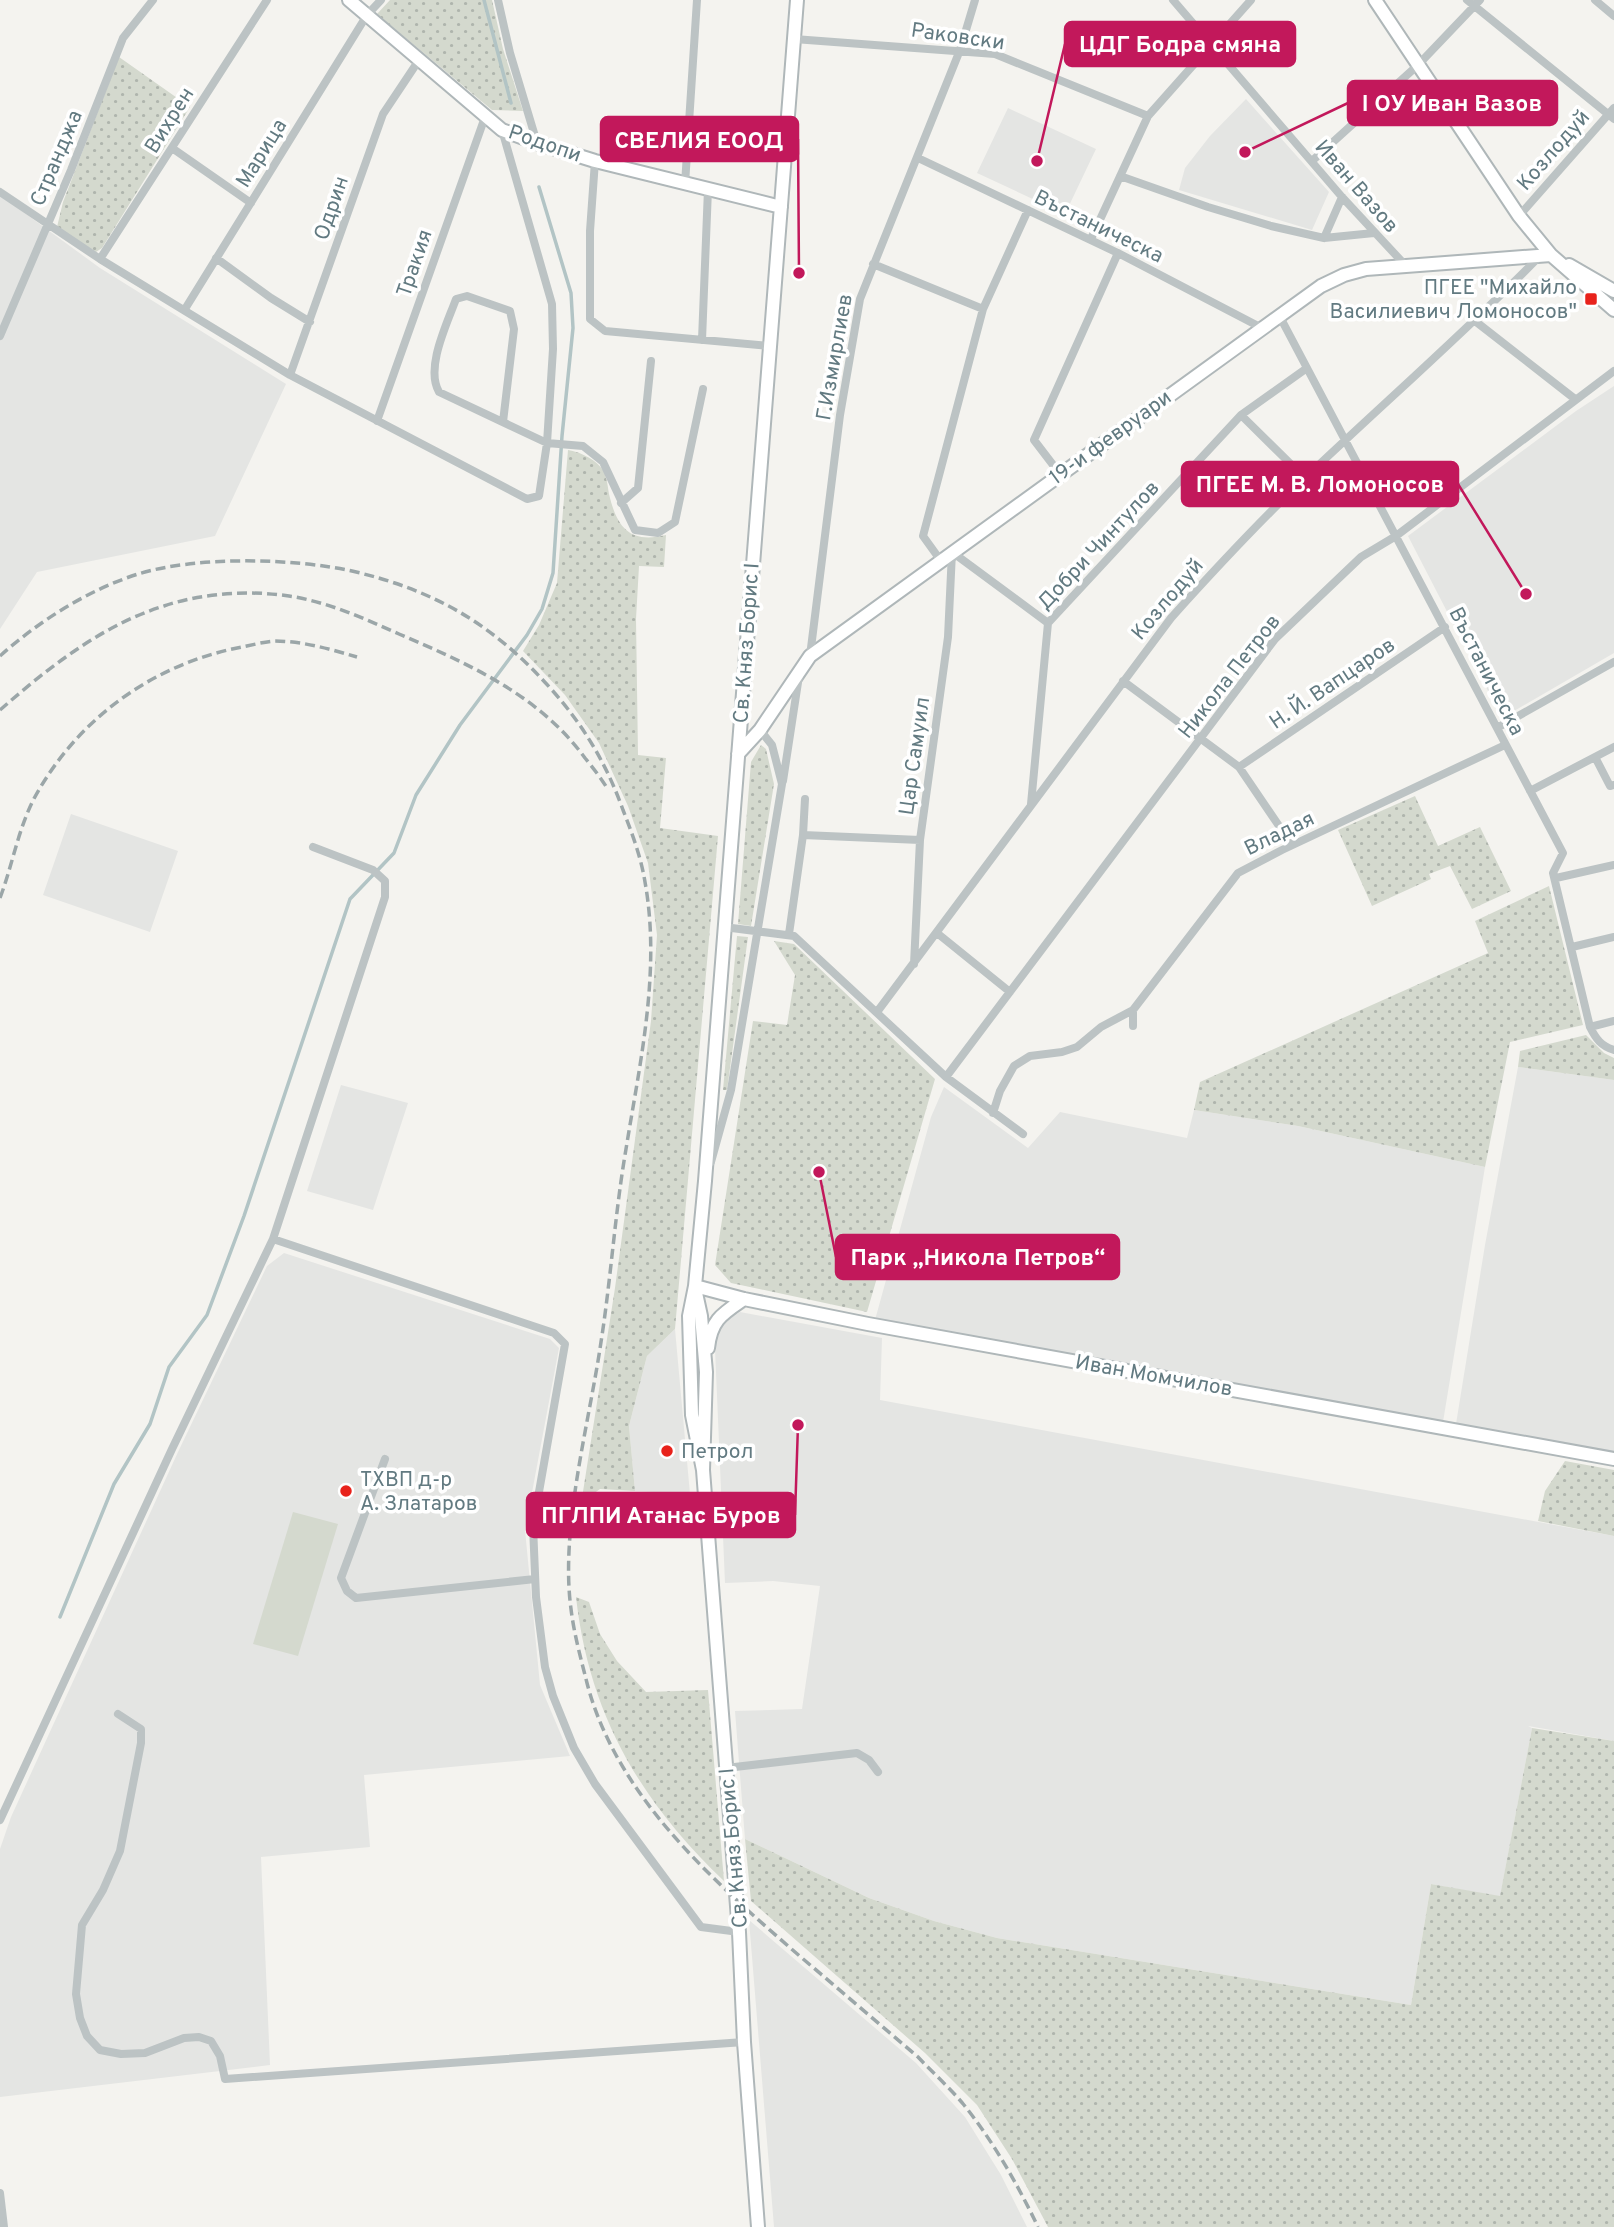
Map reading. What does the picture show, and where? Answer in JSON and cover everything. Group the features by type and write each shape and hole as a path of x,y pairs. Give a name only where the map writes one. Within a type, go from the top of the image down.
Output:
{"street":[{"name":"Странджа","path":"0,336 124,38 153,0"},
{"name":"Вихрен","path":"100,259 267,0"},
{"name":"Родопи","path":"349,0 502,130 596,161 781,207"},
{"name":"Марица","path":"185,309 367,15 381,0"},
{"path":"498,0 510,53 537,143"},
{"path":"685,184 697,0"},
{"name":"Св. Княз Борис I","path":"703,1470 692,1415 689,1316 695,1286 705,1181 797,0"},
{"name":"Г.Измирлиев","path":"810,656 859,299 960,50 975,0"},
{"name":"Иван Вазов","path":"1173,0 1342,197 1407,267"},
{"path":"1091,239 1148,116 1251,0"},
{"path":"1375,0 1545,256 1614,310"},
{"path":"1467,0 1477,4 1612,113"},
{"path":"1595,0 1614,16"},
{"path":"1312,161 1418,65 1477,4"},
{"name":"Раковски","path":"794,39 995,54 1148,116"},
{"name":"Одрин","path":"290,375 383,114 419,60"},
{"name":"Козлодуй","path":"1519,216 1612,113"},
{"name":"Тракия","path":"377,421 485,117"},
{"path":"0,192 100,259 290,375 527,499 539,496 547,443 553,349 552,304 502,130"},
{"path":"173,148 251,203"},
{"name":"Въстаническа","path":"918,158 1091,239 1262,328"},
{"path":"596,161 590,231 590,318 605,331 770,346"},
{"path":"1120,176 1208,207 1324,238 1374,233"},
{"path":"702,340 708,189"},
{"path":"1324,238 1342,197"},
{"path":"941,561 923,536 983,309 1028,210"},
{"path":"1059,474 1034,440 1118,253"},
{"path":"1545,256 1614,291"},
{"name":"Козлодуй","path":"877,1013 1171,618 1225,558 1305,478 1545,256"},
{"name":"19-и февруари","path":"738,754 760,730 810,656 1321,286 1344,275 1366,269 1545,256"},
{"path":"216,258 271,298 310,321"},
{"path":"873,264 983,309"},
{"path":"503,422 514,329 510,311 467,296 456,299 434,363 434,384 439,392 547,443 583,446 603,462 635,530 658,533 675,522 704,388"},
{"name":"Въстаническа","path":"1279,315 1563,853 1553,873 1590,1027"},
{"path":"1475,321 1575,398"},
{"path":"621,503 638,488 651,361"},
{"name":"Добри Чинтулов","path":"1031,805 1048,623 1241,415 1307,369"},
{"name":"Никола Петров","path":"946,1077 1275,639 1361,557 1396,536 1614,370"},
{"path":"1241,415 1305,478"},
{"path":"952,552 1048,623"},
{"name":"Цар Самуил","path":"914,964 920,840 948,637 952,552"},
{"name":"Н. Й. Вапцаров","path":"1239,767 1445,627"},
{"path":"1497,729 1614,662"},
{"path":"705,1181 731,1090 799,673"},
{"path":"1124,681 1239,767 1293,845"},
{"path":"760,730 772,745 782,784"},
{"name":"Владая","path":"1133,1010 1238,873 1506,745"},
{"path":"1530,791 1614,747"},
{"path":"1595,757 1612,786"},
{"path":"789,934 803,835 805,799"},
{"path":"803,835 920,840"},
{"path":"0,1820 172,1449 273,1239 385,897 385,881 373,870 313,847"},
{"path":"1556,878 1614,864"},
{"path":"724,927 794,936 946,1077 1023,1134"},
{"path":"937,933 1010,992"},
{"path":"1572,947 1614,937"},
{"path":"993,1113 1000,1091 1014,1066 1030,1056 1077,1047 1101,1027 1133,1010 1133,1026"},
{"path":"1614,1021 1590,1027 1595,1038 1604,1047 1614,1050"},
{"path":"273,1239 554,1334 565,1344 533,1526 535,1579 545,1667 553,1696 574,1748 589,1775 701,1927 739,1932"},
{"name":"Св. Княз Борис I","path":"695,1286 701,1316 706,1372 703,1470 739,1932 758,2227"},
{"name":"Иван Момчилов","path":"695,1286 744,1299 868,1324 1614,1459"},
{"path":"706,1372 712,1326 717,1318 744,1299"},
{"path":"384,1459 341,1578 347,1591 356,1598 535,1579"},
{"path":"118,1713 141,1729 141,1743 120,1851 103,1890 82,1925 76,1994 80,2018 87,2036 100,2050 121,2054 145,2053 184,2038 199,2037 211,2041 220,2056 225,2079 744,2042"},
{"path":"726,1768 857,1753 869,1760 878,1772"},
{"path":"0,2193 4,2227"}],"shaded area":[{"path":"390,0 492,0 503,49 523,111 492,110 377,14"},
{"path":"119,57 190,107 102,248 96,252 57,227 63,202"},
{"path":"1246,99 1329,192 1312,230 1179,190 1185,168 1210,136"},
{"path":"1008,108 1096,149 1065,214 977,173"},
{"path":"0,195 100,268 286,384 215,536 37,572 0,629"},
{"path":"1614,386 1614,653 1502,718 1408,536 1576,411"},
{"path":"568,450 588,457 604,472 612,506 627,531 643,537 666,535 664,567 639,566 636,619 638,755 666,758 660,828 718,836 675,1329 647,1356 629,1426 635,1491 600,1489 586,1499 582,1498 615,1288 651,1021 657,935 648,863 628,806 599,743 565,695 523,651 539,625 557,583"},
{"path":"761,745 766,749 774,784 751,926 738,924 751,762"},
{"path":"1415,796 1438,846 1480,827 1511,891 1472,909 1450,866 1429,874 1431,879 1372,906 1338,830"},
{"path":"71,814 178,851 150,932 43,895"},
{"path":"1549,886 1583,1025 1510,1042 1485,1167 1298,1126 1194,1110 1200,1082 1488,953 1475,921"},
{"path":"737,936 748,937 727,1090 723,1090"},
{"path":"774,941 794,944 935,1079 867,1312 731,1283 715,1265 753,1021 787,1025 795,975"},
{"path":"1586,1035 1604,1053 1614,1058 1614,1080 1518,1067 1520,1051"},
{"path":"1518,1067 1614,1080 1614,1452 1456,1424"},
{"path":"341,1085 408,1103 373,1210 307,1191"},
{"path":"944,1087 1028,1148 1060,1112 1187,1138 1194,1110 1298,1126 1485,1167 1443,1422 875,1320 931,1117"},
{"path":"284,1253 550,1339 559,1348 525,1530 540,1685 570,1756 364,1775 370,1847 261,1857 270,2065 0,2097 0,1849 11,1817 178,1452 267,1266"},
{"path":"740,1312 882,1338 880,1400 1614,1536 1614,1741 1528,1726 1532,1728 1500,1897 1431,1884 1411,2005 997,1938 934,1921 869,1898 745,1839 735,1711 802,1709 820,1586 773,1581 725,1583 715,1349 718,1329"},
{"path":"675,1329 690,1494 635,1491 629,1426 647,1356"},
{"path":"1565,1461 1614,1470 1614,1536 1538,1521 1545,1491"},
{"path":"293,1512 338,1524 298,1656 253,1644"},
{"path":"576,1597 589,1602 600,1634 617,1661 646,1692 708,1690 724,1881 667,1819 623,1753 606,1717 593,1679"},
{"path":"1532,1728 1614,1741 1614,2227 1048,2227 1012,2159 977,2105 925,2053 751,1901 745,1839 869,1898 934,1921 997,1938 1411,2005 1431,1884 1500,1896"},
{"path":"749,1920 916,2063 965,2117 1001,2175 1027,2227 774,2227"}],"waterway":[{"path":"484,0 511,103"},
{"path":"60,1617 114,1484 150,1424 169,1367 207,1315 244,1216 350,899 394,853 416,795 460,725 527,635 542,609 553,573 562,436 573,328 571,293 539,187"}],"railway":[{"path":"0,656 65,608 138,574 161,568 216,562 302,563 352,571 411,589 437,600 486,629 552,690 594,747 617,793 639,854 645,882 651,949 647,1016 622,1173 601,1342 577,1476 569,1545 571,1609 587,1683 601,1724 620,1762 643,1798 670,1832 731,1895 918,2057 953,2093 995,2148 1038,2227"},
{"path":"0,710 77,649 141,614 210,596 242,593 289,596 318,602 359,617 451,657 501,684 546,716 567,736 607,788"},
{"path":"0,898 22,828 40,788 78,737 126,696 181,665 266,642 305,644 357,657"}],"place":[{"name":"I ОУ Иван Вазов","path":"1245,152"},
{"name":"ЦДГ Бодра смяна","path":"1037,161"},
{"name":"СВЕЛИЯ ЕООД","path":"799,273"},
{"name":"ПГЕЕ \"Михайло Василиевич Ломоносов\"","path":"1591,299"},
{"name":"ПГЕЕ М. В. Ломоносов","path":"1526,594"},
{"name":"Парк „Никола Петров“","path":"819,1172"},
{"name":"ПГЛПИ Атанас Буров","path":"798,1425"},
{"name":"Петрол","path":"667,1451"},
{"name":"ТХВП д-р А. Златаров","path":"346,1491"}]}
